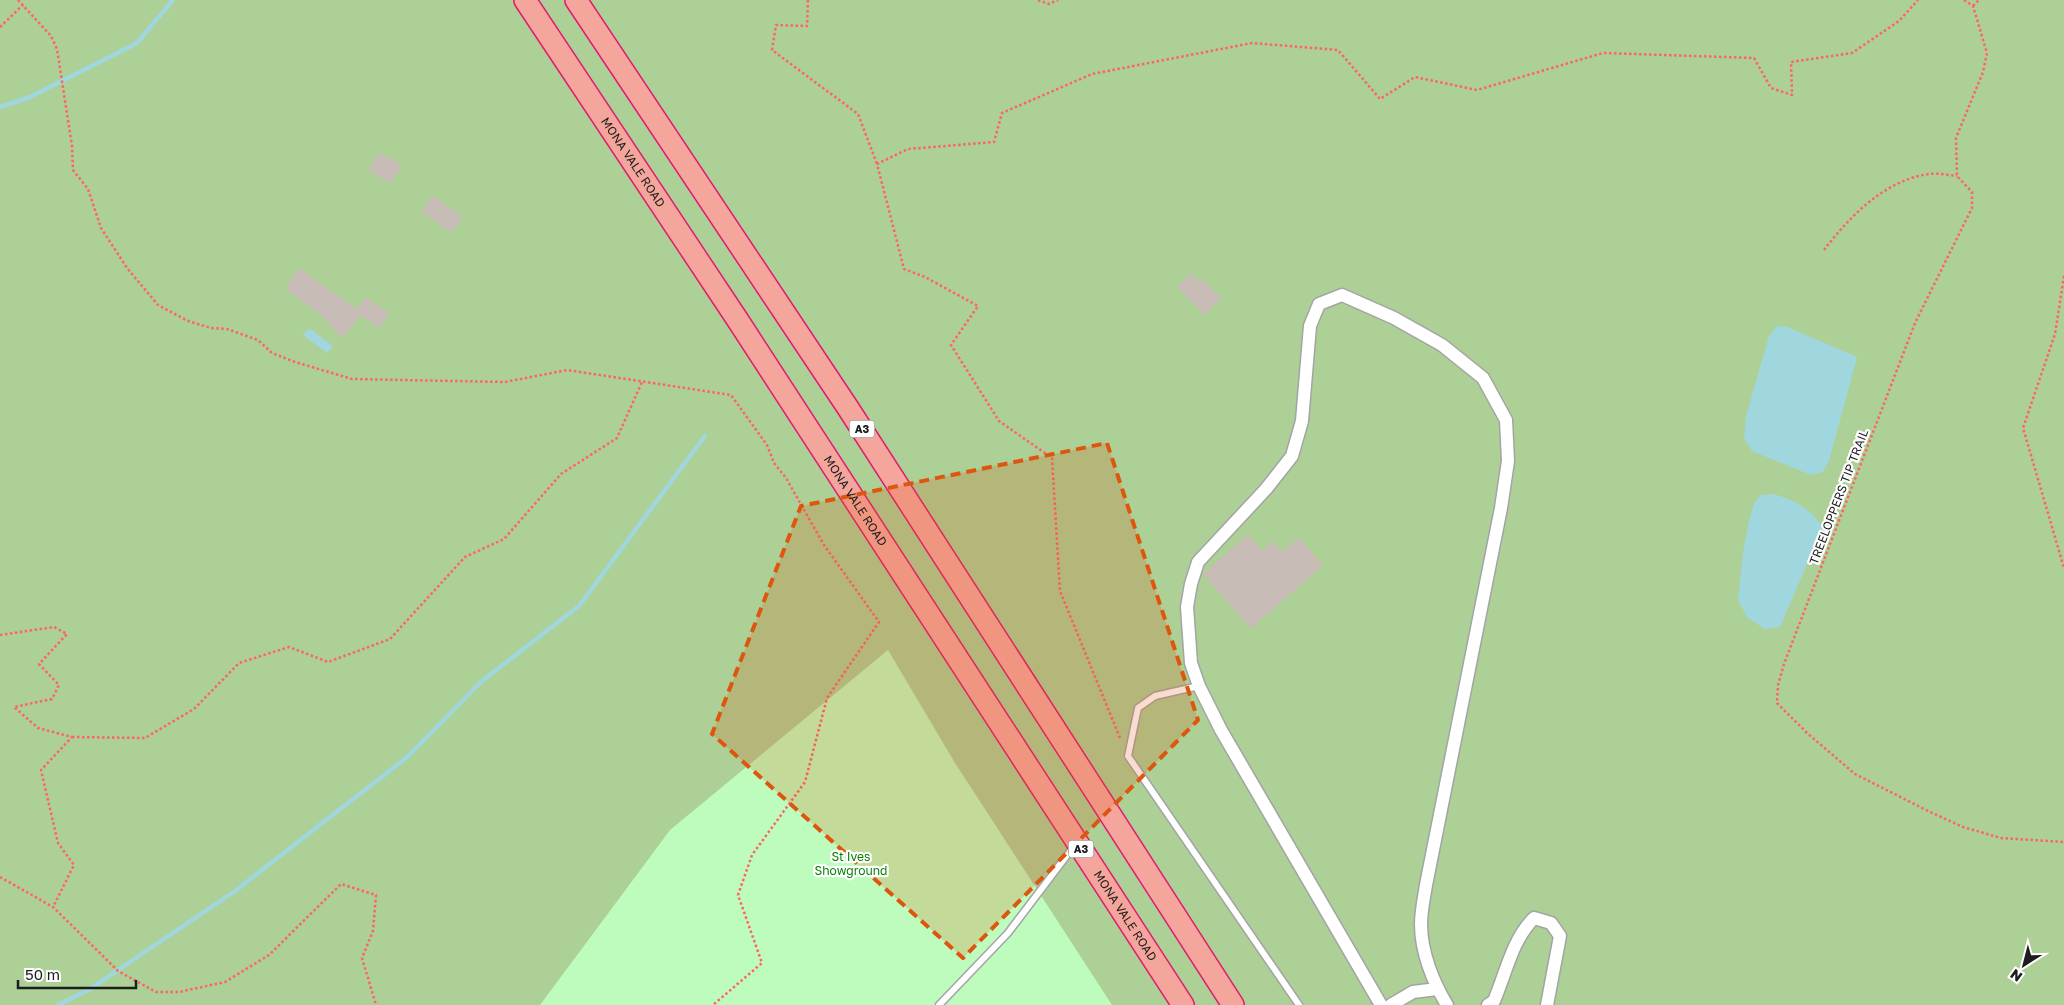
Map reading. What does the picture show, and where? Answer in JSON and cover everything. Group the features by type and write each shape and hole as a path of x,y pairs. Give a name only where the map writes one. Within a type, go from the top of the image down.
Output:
{"highway":[{"name":"MONA VALE ROAD","path":"525,0 742,327 1183,1005"},
{"name":"A3","path":"576,0 848,408 1233,1005"}],"street":[{"path":"1381,1005 1221,730 1199,686 1191,663 1187,629 1187,607 1191,584 1198,562 1266,490 1292,456 1302,420 1310,326 1319,304 1342,295 1394,318 1442,345 1483,378 1506,420 1508,461 1501,508 1426,885 1421,925 1428,964 1437,989 1447,1005"},
{"path":"1488,1005 1494,1001 1514,947 1524,928 1534,918 1551,923 1560,936 1547,1005"},
{"path":"1391,1005 1414,992 1437,989"}],"lane":[{"path":"1199,686 1155,696 1138,708 1128,756 1299,1005"},
{"path":"939,1005 1008,933 1077,842"}],"path":[{"path":"18,0 51,36 57,49 72,146 73,170 88,189 102,228 127,268 158,305 188,321 211,328 227,329 258,340 272,353 294,362 352,379 505,382 567,370 731,395 767,445 774,463 786,478 824,545 880,622 827,698 805,782 752,855 738,895 762,962 713,1005"},
{"path":"808,0 807,26 776,25 772,50 858,114 877,164 904,269 925,277 978,306 951,345 999,421 1052,458 1060,591 1128,756"},
{"path":"1038,0 1050,4 1058,0"},
{"path":"877,164 908,149 994,142 1002,113 1092,74 1252,43 1338,50 1380,100 1415,77 1477,90 1603,54 1754,58 1771,88 1792,95 1791,62 1852,53 1899,21 1918,0"},
{"path":"1824,250 1842,227 1867,203 1899,182 1930,174 1957,176 1956,138 1983,72 1987,53 1973,6 1964,0"},
{"path":"1973,6 1979,0"},
{"path":"0,27 22,5"},
{"name":"TREELOPPERS TIP TRAIL","path":"1957,176 1972,192 1972,208 1915,323 1784,664 1778,685 1777,702 1807,733 1855,774 1928,811 1963,827 2001,838 2064,842"},
{"path":"2064,276 2055,334 2023,428 2064,568"},
{"path":"0,635 54,627 68,634 39,664 59,685 52,700 14,707 38,728 72,737 145,738 194,709 239,663 289,647 328,662 390,639 465,557 504,539 561,474 617,438 642,382"},
{"path":"53,907 74,865 58,843 41,770 72,737"},
{"path":"0,877 53,907 118,970 156,992 179,992 224,982 269,954 341,884 376,894 372,931 362,958 376,1005"}],"highlighted area":[{"path":"1107,443 1198,720 963,958 712,734 801,506"}],"green space":[{"path":"0,0 2064,0 2064,1005 0,1005"},
{"name":"St Ives Showground","path":"888,650 955,763 1112,1005 540,1005 670,830"}],"water":[{"path":"1777,326 1787,327 1857,357 1829,461 1823,472 1811,475 1752,451 1744,439 1746,416 1769,336"},
{"path":"309,328 333,346 327,353 303,335"},
{"path":"1773,494 1789,499 1801,506 1813,515 1823,527 1780,627 1765,629 1747,617 1738,600 1743,553 1754,503 1761,495"}],"building":[{"path":"379,152 402,165 391,183 368,170"},
{"path":"433,196 463,217 451,233 421,211"},
{"path":"299,268 357,309 366,297 390,314 379,328 361,315 342,338 320,314 285,289"},
{"path":"1191,273 1200,282 1202,279 1221,298 1204,315 1177,287"},
{"path":"1248,534 1262,550 1272,541 1282,552 1299,538 1323,565 1251,629 1203,574"}],"waterway":[{"path":"0,107 30,97 137,43 173,0"},
{"path":"58,1005 90,989 235,891 406,758 482,681 579,606 705,436"}]}
